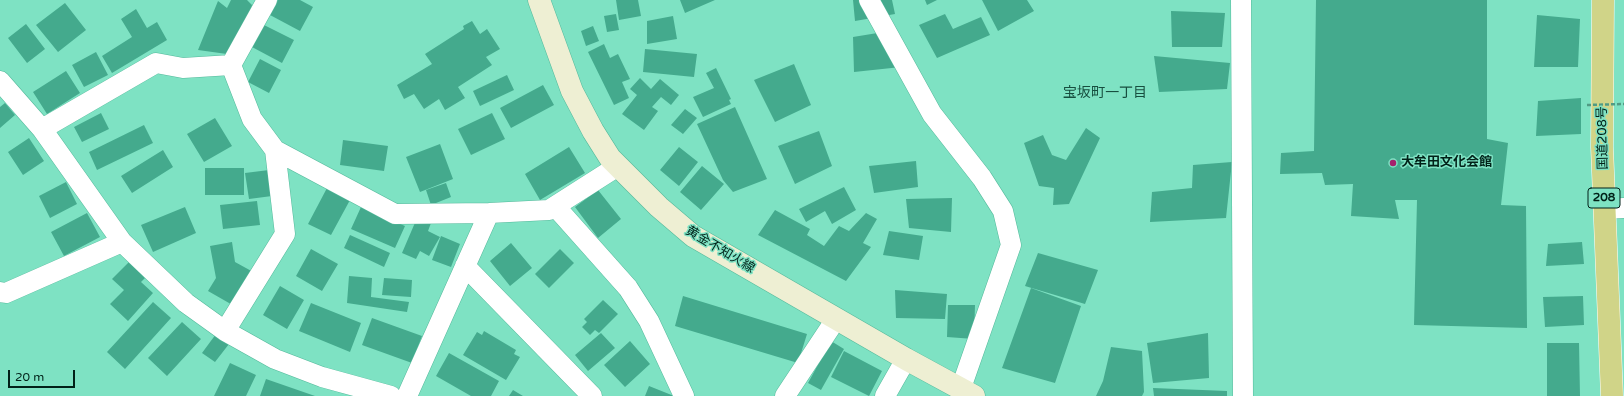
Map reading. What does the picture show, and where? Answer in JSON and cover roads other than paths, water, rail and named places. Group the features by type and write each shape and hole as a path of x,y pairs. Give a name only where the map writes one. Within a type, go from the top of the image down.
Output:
{"highway":[{"name":"国道208号","path":"1603,0 1602,147 1614,208 1612,396"}],"main road":[{"name":"黄金不知火線","path":"539,0 572,91 593,131 610,158 659,207 693,236 739,261 906,359 968,392"}],"street":[{"path":"869,0 932,114 982,178 1003,211 1011,245 968,392"},
{"path":"1241,0 1243,396"},
{"path":"261,2 231,65 252,119 275,150 395,214 489,213 549,210 618,166"},
{"path":"42,129 156,64 183,68 231,65"},
{"path":"0,81 42,129 122,242 186,303 225,331 276,359 322,376 391,396"},
{"path":"225,331 285,234 275,150"},
{"path":"555,206 628,288 649,321 684,396"},
{"path":"407,396 489,213"},
{"path":"0,292 6,293 122,242"},
{"path":"465,266 592,396"},
{"path":"785,396 836,319"},
{"path":"885,396 906,359"}],"place":[{"name":"大牟田文化会館","path":"1393,163"}],"district":[{"name":"宝坂町一丁目","path":"1105,93"}]}
